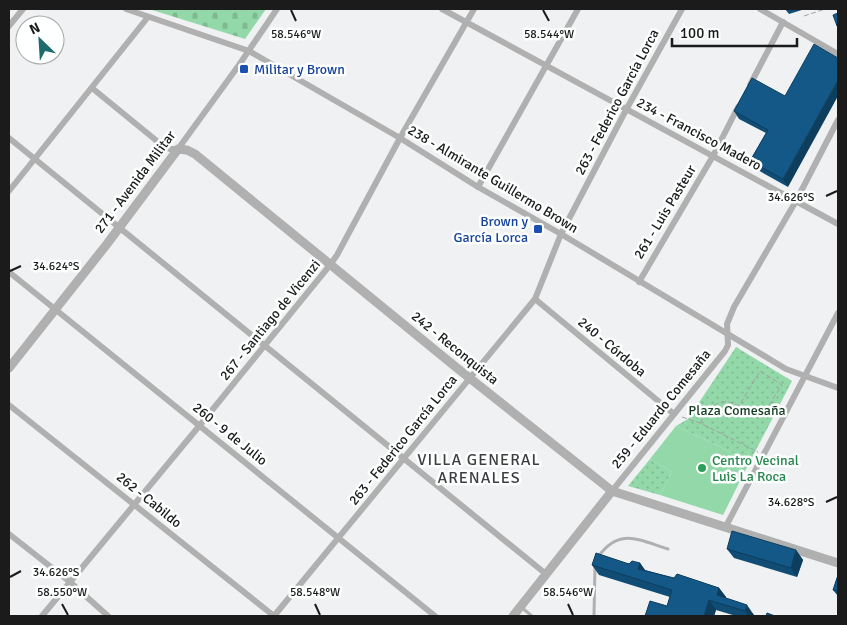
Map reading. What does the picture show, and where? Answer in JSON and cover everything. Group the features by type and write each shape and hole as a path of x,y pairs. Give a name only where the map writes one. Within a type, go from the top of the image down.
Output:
{"street":[{"path":"9,26 23,9"},
{"name":"238 - Almirante Guillermo Brown","path":"126,9 249,51 400,138 786,369 838,388"},
{"name":"271 - Avenida Militar","path":"9,368 178,149 278,9"},
{"name":"234 - Francisco Madero","path":"442,9 838,224"},
{"name":"267 - Santiago de Vicenzi","path":"42,616 330,265 474,9"},
{"path":"478,186 578,9"},
{"name":"263 - Federico García Lorca","path":"274,616 535,299 561,234 682,9"},
{"path":"760,9 838,54"},
{"path":"9,192 148,17"},
{"path":"748,89 783,22"},
{"name":"242 - Reconquista","path":"92,88 163,146 170,149 187,150 195,154 612,491 838,563"},
{"name":"261 - Luis Pasteur","path":"639,282 713,156 744,97"},
{"name":"259 - Eduardo Comesaña","path":"513,616 720,359 728,345 728,324 734,307 796,201 838,120"},
{"path":"9,138 546,574"},
{"name":"260 - 9 de Julio","path":"9,272 435,616"},
{"name":"240 - Córdoba","path":"535,299 674,414"},
{"path":"725,528 838,314"},
{"name":"262 - Cabildo","path":"9,405 274,616"},
{"path":"9,534 70,582 108,616"}],"lane":[{"path":"594,616 594,572 596,560 603,549 615,540 628,537 668,549"},
{"path":"521,606 532,616"}],"path":[{"path":"804,16 825,9"},
{"path":"700,423 709,408 716,403 726,402 739,406 760,419 782,385 760,371 739,406"},
{"path":"674,414 700,423 763,454"}],"green space":[{"path":"149,9 266,9 245,39"},
{"name":"Plaza Comesaña","path":"736,347 792,381 745,471 732,465 737,455 676,426 688,419"},
{"name":"Centro Vecinal Luis La Roca","path":"676,426 737,455 732,465 745,471 723,515 660,495 672,472 650,459"},
{"path":"650,459 672,472 660,495 628,486"}],"building":[{"path":"838,13 838,26 837,26 833,15"},
{"path":"814,44 838,58 838,80 783,179 750,161 768,130 734,111 752,78 785,96"},
{"path":"732,531 796,550 791,568 727,549"},
{"path":"596,553 629,564 632,561 640,563 638,569 674,578 677,574 719,588 717,595 747,605 745,611 709,600 704,616 645,616 650,601 667,606 672,590 592,565"},
{"path":"838,575 838,591 833,590"}],"place":[{"name":"Militar y Brown","path":"244,69"},
{"name":"Brown y García Lorca","path":"538,229"},
{"name":"Centro Vecinal Luis La Roca","path":"702,468"}],"district":[{"name":"VILLA GENERAL ARENALES","path":"479,469"}]}
